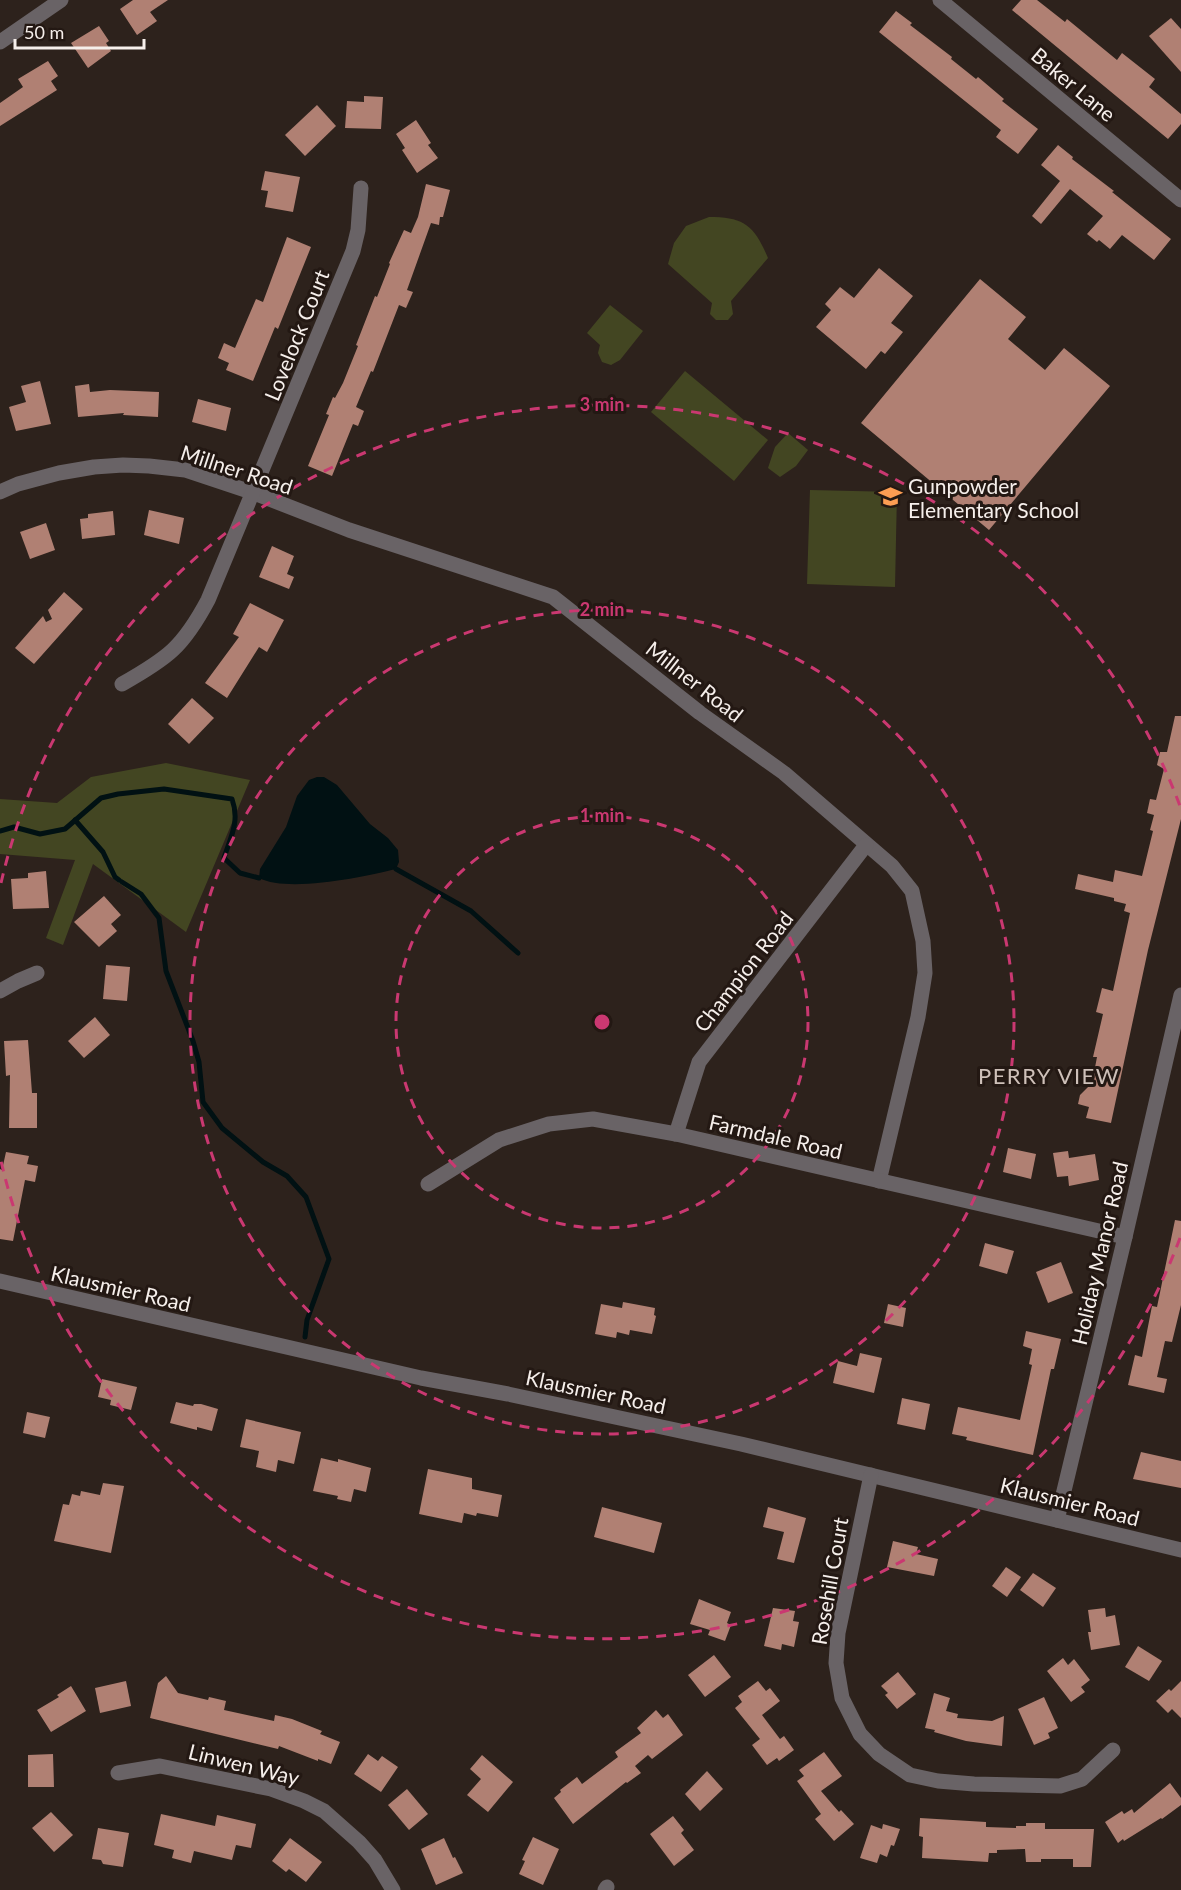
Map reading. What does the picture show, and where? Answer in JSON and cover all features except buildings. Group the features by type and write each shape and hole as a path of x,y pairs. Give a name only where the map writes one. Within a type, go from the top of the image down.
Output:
{"street":[{"path":"0,42 61,0"},
{"name":"Baker Lane","path":"940,0 1181,200"},
{"name":"Lovelock Court","path":"122,684 155,666 178,647 193,629 208,600 353,251 358,230 361,188"},
{"name":"Millner Road","path":"0,492 18,484 60,473 123,465 185,471 254,493 349,531 554,597 700,713 784,773 892,866 912,891 923,941 925,973 918,1017 879,1181"},
{"name":"Champion Road","path":"676,1134 699,1062 866,845"},
{"path":"0,992 37,973"},
{"name":"Holiday Manor Road","path":"1057,1520 1181,995"},
{"name":"Farmdale Road","path":"428,1184 499,1140 549,1124 593,1119 676,1134 1125,1237"},
{"name":"Klausmier Road","path":"0,1281 421,1378 519,1396 741,1444 1181,1550"},
{"name":"Rosehill Court","path":"871,1475 838,1633 836,1663 842,1698 860,1734 879,1754 910,1775 938,1781 974,1784 1060,1786 1082,1779 1113,1750"},
{"name":"Linwen Way","path":"118,1773 160,1766 260,1786 304,1801 324,1811 359,1842 375,1860 393,1890"}],"green space":[{"path":"709,217 731,219 746,225 758,238 768,258 731,301 733,314 728,320 716,320 710,314 712,303 668,264 674,243 686,226"},
{"path":"610,305 643,331 620,360 611,365 602,362 598,353 600,345 587,333"},
{"path":"685,371 768,440 734,481 651,412"},
{"path":"788,433 808,450 796,466 780,477 768,468 775,447"},
{"path":"810,490 897,492 895,587 807,584"},
{"path":"166,763 250,780 186,932 93,864 63,945 46,938 75,860 0,854 0,799 57,803 91,777"}],"shaded area":[{"path":"324,777 337,785 370,824 388,838 398,850 399,862 396,869 307,884 272,882 259,878 260,869 286,827 297,796 309,780"}],"waterway":[{"path":"0,831 14,827 40,834 65,829 101,798 118,794 164,789 232,799 235,822 224,858 240,873 259,878"},
{"path":"75,820 103,852 115,877 119,880"},
{"path":"396,869 471,911 518,953"},
{"path":"122,882 141,894 159,918 166,971 199,1062 203,1102 222,1128 263,1162 287,1176 306,1197 329,1259 307,1320 305,1337"}],"place":[{"name":"Gunpowder Elementary School","path":"890,497"}],"district":[{"name":"PERRY VIEW","path":"1049,1075"}]}
